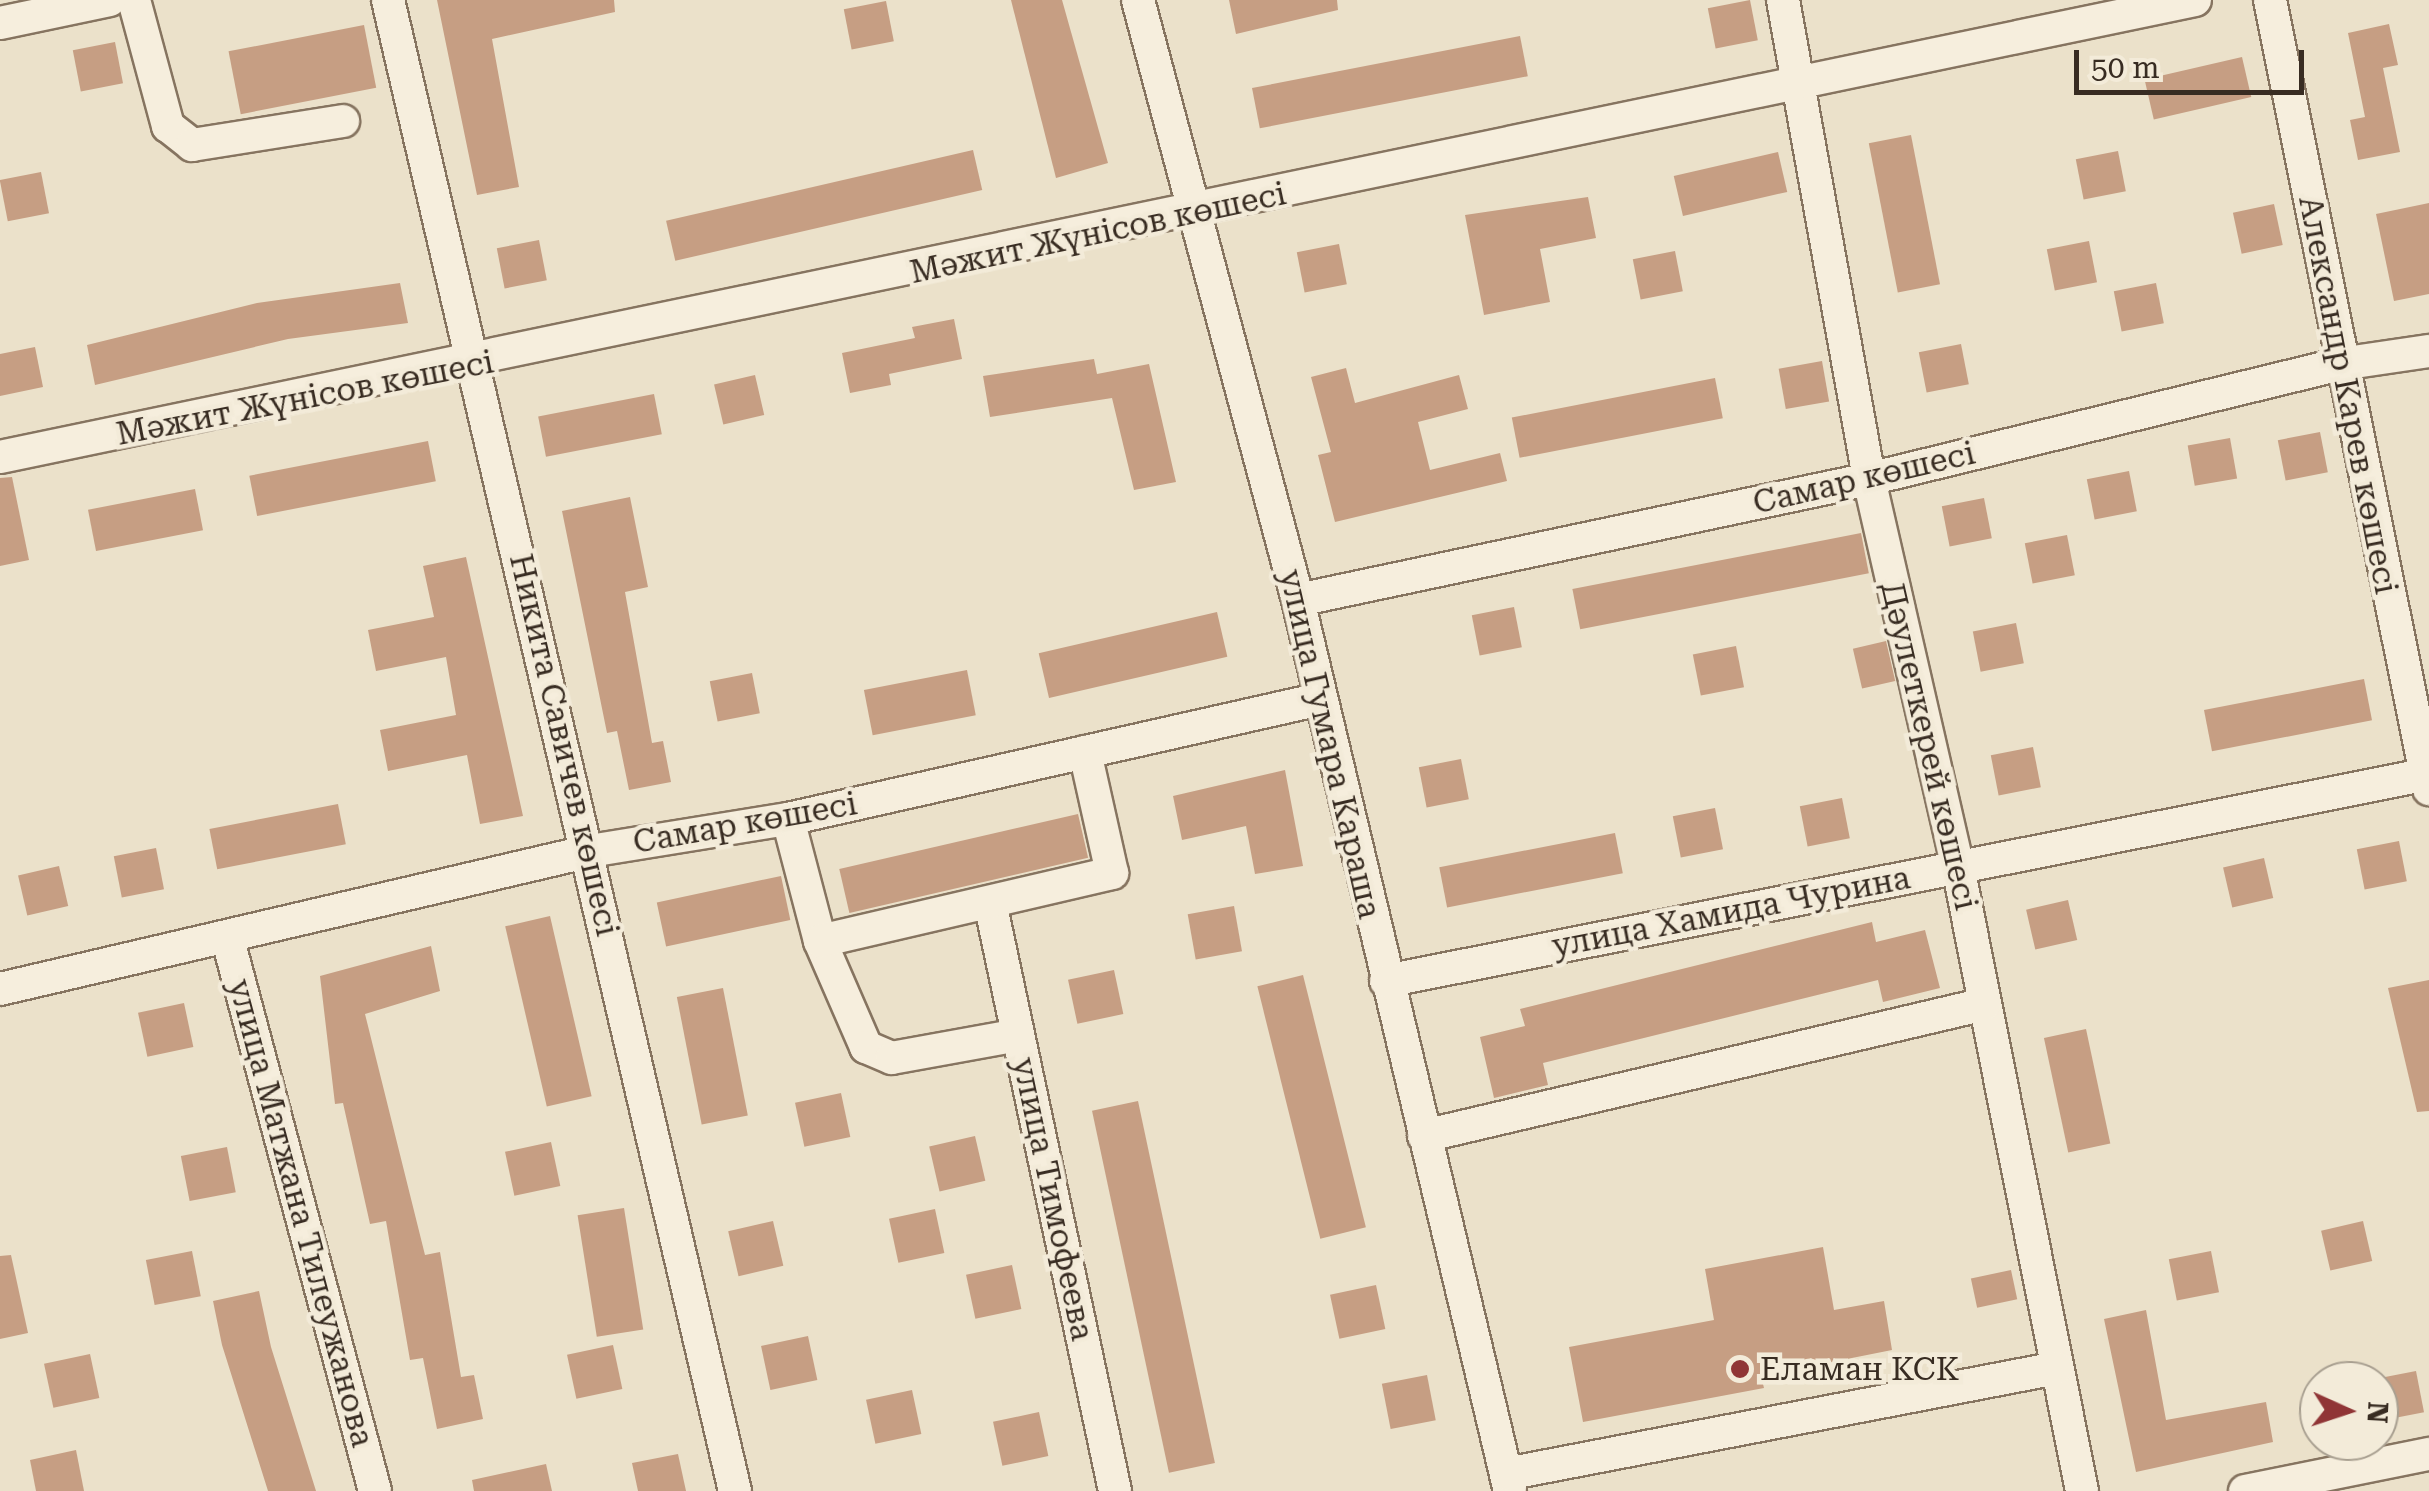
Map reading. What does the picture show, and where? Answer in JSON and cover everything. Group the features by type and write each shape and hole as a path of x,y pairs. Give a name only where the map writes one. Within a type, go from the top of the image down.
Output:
{"street":[{"path":"134,0 168,126 192,145 343,121"},
{"name":"Никита Савичев көшесі","path":"388,0 590,851 735,1491"},
{"name":"улица Гумара Караша","path":"1138,0 1298,600 1316,700 1508,1482"},
{"name":"Дәулеткерей көшесі","path":"1782,0 1869,479 1958,867 2082,1491"},
{"name":"Мәжит Жүнісов көшесі","path":"0,457 472,366 2195,0"},
{"name":"Александр Карев көшесі","path":"2270,0 2340,364 2428,780"},
{"path":"0,23 95,2"},
{"name":"Самар көшесі","path":"1298,600 1869,479 2340,364 2429,352"},
{"name":"Самар көшесі","path":"0,990 590,851 788,819 1316,700"},
{"path":"820,942 991,907 1112,873 1085,752"},
{"name":"улица Хамида Чурина","path":"1386,981 1958,867 2428,780"},
{"path":"788,819 820,942 866,1047 892,1058 1018,1035"},
{"name":"улица Тимофеева","path":"991,907 1115,1491"},
{"name":"улица Матжана Тилеужанова","path":"227,936 375,1491"},
{"path":"1424,1136 1985,1004"},
{"path":"1508,1482 2057,1368"},
{"path":"2245,1491 2429,1454"}],"building":[{"path":"437,0 614,0 615,12 492,39 519,187 477,195"},
{"path":"1011,0 1062,0 1108,163 1056,178"},
{"path":"1229,0 1337,0 1338,10 1236,34"},
{"path":"1750,0 1758,40 1716,48 1708,8"},
{"path":"886,1 894,41 852,49 844,9"},
{"path":"2389,24 2398,65 2383,68 2400,152 2358,160 2350,120 2365,117 2348,33"},
{"path":"364,25 376,88 241,114 229,51"},
{"path":"1520,36 1528,76 1260,128 1252,88"},
{"path":"115,42 123,83 81,91 73,50"},
{"path":"2242,57 2251,97 2154,119 2145,79"},
{"path":"1911,135 1940,284 1898,292 1869,143"},
{"path":"973,150 982,190 675,261 666,221"},
{"path":"2118,151 2126,191 2084,199 2076,159"},
{"path":"1778,152 1787,192 1683,216 1674,176"},
{"path":"41,172 49,213 8,221 0,180"},
{"path":"1588,197 1596,238 1540,249 1550,302 1484,315 1465,215"},
{"path":"2429,203 2429,294 2394,301 2376,214"},
{"path":"2274,204 2283,245 2242,254 2233,213"},
{"path":"539,240 547,280 505,288 497,248"},
{"path":"2089,241 2097,282 2055,290 2047,249"},
{"path":"1339,244 1347,284 1305,292 1297,252"},
{"path":"1675,251 1683,291 1641,299 1633,259"},
{"path":"400,283 408,323 288,339 95,385 87,345 257,303"},
{"path":"2156,283 2164,323 2122,331 2114,291"},
{"path":"954,319 962,359 889,374 891,385 850,393 842,353 915,338 912,327"},
{"path":"1961,344 1969,384 1927,392 1919,352"},
{"path":"35,347 43,387 0,396 0,354"},
{"path":"1094,359 1097,374 1149,364 1176,482 1134,490 1112,398 990,417 983,376"},
{"path":"1822,361 1829,401 1786,409 1779,369"},
{"path":"1346,368 1355,403 1459,375 1468,409 1418,422 1430,470 1500,453 1507,481 1335,522 1318,455 1331,452 1311,377"},
{"path":"755,375 764,415 723,424 714,384"},
{"path":"1715,378 1723,418 1520,458 1512,417"},
{"path":"654,394 662,434 546,457 538,417"},
{"path":"2320,432 2328,472 2286,480 2278,440"},
{"path":"2230,438 2237,478 2195,486 2188,445"},
{"path":"428,441 436,481 257,516 249,476"},
{"path":"2129,471 2137,511 2095,519 2087,479"},
{"path":"12,477 29,560 0,566 0,478"},
{"path":"195,489 203,530 96,551 88,510"},
{"path":"630,497 648,587 625,592 652,743 663,741 671,782 629,790 617,731 607,733 562,511"},
{"path":"1984,498 1992,538 1950,546 1942,506"},
{"path":"1861,533 1869,573 1580,629 1572,589"},
{"path":"2067,535 2075,575 2033,583 2025,543"},
{"path":"466,557 523,816 480,824 467,755 388,771 380,730 456,715 446,657 376,671 368,630 434,617 423,566"},
{"path":"1514,607 1522,647 1480,655 1472,615"},
{"path":"1217,612 1227,657 1049,698 1039,653"},
{"path":"2016,623 2024,663 1981,672 1973,631"},
{"path":"1886,641 1895,681 1862,689 1853,649"},
{"path":"1736,646 1744,687 1701,696 1693,654"},
{"path":"967,670 976,715 873,735 864,690"},
{"path":"752,673 760,713 718,721 710,681"},
{"path":"2364,679 2372,720 2212,751 2204,710"},
{"path":"2033,747 2041,787 1999,795 1991,755"},
{"path":"1461,759 1469,799 1427,807 1419,767"},
{"path":"1285,770 1303,866 1255,874 1246,826 1182,840 1173,796"},
{"path":"1842,798 1850,838 1808,846 1800,806"},
{"path":"338,804 346,844 217,869 209,829"},
{"path":"1715,808 1723,849 1681,857 1673,816"},
{"path":"1078,814 1088,858 849,913 839,869"},
{"path":"1615,833 1623,873 1447,907 1439,867"},
{"path":"2399,841 2407,881 2365,889 2357,849"},
{"path":"156,848 164,889 122,897 114,856"},
{"path":"2264,858 2273,898 2232,907 2223,867"},
{"path":"59,866 68,906 27,915 18,875"},
{"path":"781,876 790,920 666,946 657,902"},
{"path":"2068,900 2077,940 2035,950 2026,910"},
{"path":"1234,906 1242,951 1196,959 1188,914"},
{"path":"550,916 592,1096 547,1107 505,926"},
{"path":"1872,922 1876,942 1925,930 1940,988 1883,1002 1878,980 1543,1063 1548,1085 1494,1098 1480,1037 1525,1026 1520,1009"},
{"path":"431,946 440,991 365,1014 425,1255 440,1252 461,1377 474,1375 483,1419 437,1429 423,1358 410,1360 386,1221 370,1224 343,1103 335,1104 320,976"},
{"path":"1114,970 1123,1014 1077,1024 1068,980"},
{"path":"1303,975 1366,1227 1320,1239 1257,986"},
{"path":"2429,980 2429,1111 2417,1112 2388,988"},
{"path":"723,988 748,1116 702,1125 677,997"},
{"path":"184,1003 193,1047 147,1057 138,1013"},
{"path":"2086,1029 2110,1143 2068,1152 2044,1038"},
{"path":"841,1093 850,1137 804,1147 795,1103"},
{"path":"1138,1101 1215,1463 1169,1473 1092,1111"},
{"path":"975,1136 985,1181 940,1191 929,1147"},
{"path":"551,1142 560,1186 514,1196 505,1152"},
{"path":"227,1147 236,1192 190,1201 181,1156"},
{"path":"624,1208 643,1329 597,1337 578,1215"},
{"path":"935,1209 944,1253 898,1263 889,1219"},
{"path":"773,1221 783,1266 739,1276 728,1231"},
{"path":"2363,1221 2372,1261 2330,1271 2321,1231"},
{"path":"1823,1247 1834,1310 1884,1301 1892,1350 1761,1376 1764,1388 1583,1422 1569,1347 1714,1320 1705,1269"},
{"path":"192,1251 201,1296 155,1305 146,1260"},
{"path":"2211,1251 2219,1292 2177,1300 2169,1259"},
{"path":"11,1255 28,1333 0,1339 0,1256"},
{"path":"1012,1265 1021,1309 975,1319 966,1275"},
{"path":"2011,1270 2017,1299 1977,1308 1971,1279"},
{"path":"1376,1285 1385,1329 1339,1339 1330,1295"},
{"path":"259,1291 271,1347 316,1491 268,1491 222,1345 213,1301"},
{"path":"2146,1310 2166,1420 2266,1402 2273,1442 2136,1472 2104,1319"},
{"path":"808,1336 817,1380 770,1390 761,1346"},
{"path":"613,1345 622,1389 576,1399 567,1355"},
{"path":"90,1354 99,1398 53,1408 44,1364"},
{"path":"2416,1371 2424,1412 2399,1417 2399,1374"},
{"path":"1427,1375 1436,1420 1391,1429 1382,1384"},
{"path":"912,1390 921,1434 875,1444 866,1400"},
{"path":"1039,1412 1048,1456 1002,1466 993,1422"},
{"path":"76,1450 84,1491 36,1491 30,1460"},
{"path":"678,1454 686,1491 638,1491 632,1463"},
{"path":"546,1464 552,1491 474,1491 472,1480"}],"place":[{"name":"Еламан КСК","path":"1740,1369"}]}
